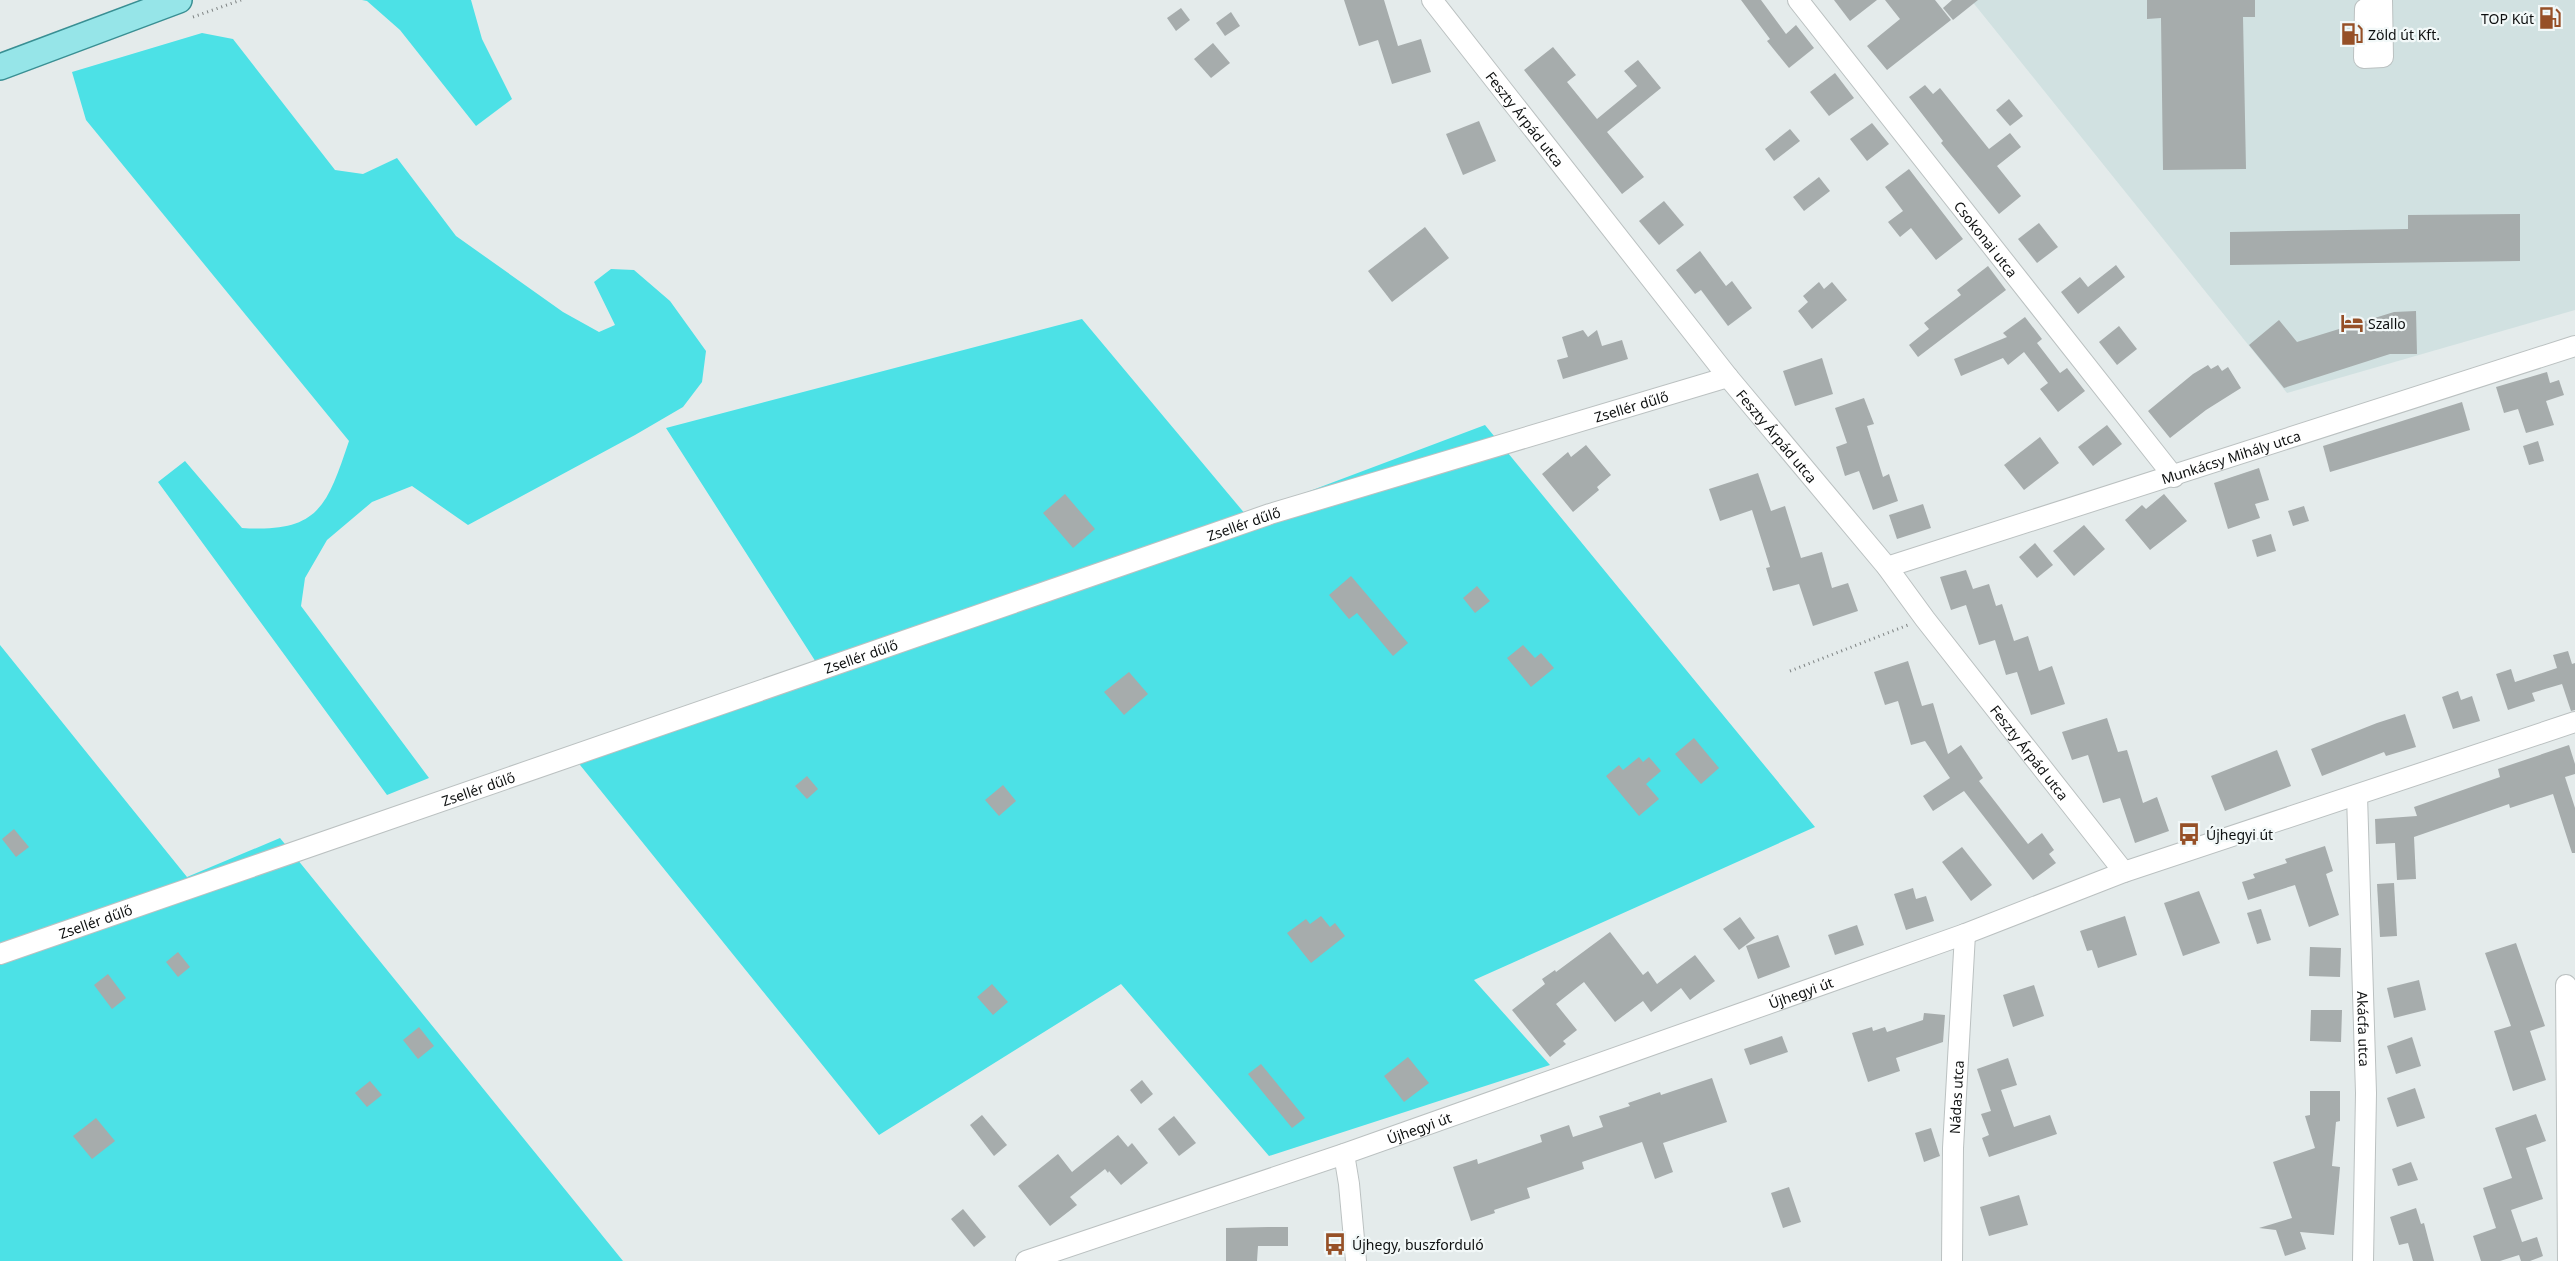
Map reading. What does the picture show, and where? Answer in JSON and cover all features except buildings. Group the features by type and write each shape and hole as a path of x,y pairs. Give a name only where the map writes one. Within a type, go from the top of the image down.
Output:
{"main road":[{"path":"0,67 179,0"}],"street":[{"name":"Feszty Árpád utca","path":"1432,0 1728,377 1887,566 1925,619 2124,872"},
{"name":"Csokonai utca","path":"1798,0 2174,476"},
{"name":"Munkácsy Mihály utca","path":"1887,566 2174,476 2575,346"},
{"name":"Zsellér dűlő","path":"0,954 1270,514 1728,377"},
{"name":"Újhegyi út","path":"1026,1261 1344,1154 1965,934 2124,872 2575,722"},
{"name":"Akácfa utca","path":"2357,795 2366,1093 2363,1261"},
{"name":"Nádas utca","path":"1952,1261 1952,1148 1965,934"},
{"path":"2566,985 2568,1261"},
{"path":"1344,1154 1349,1184 1356,1261"}],"path":[{"path":"1790,671 1925,619"}],"shaded area":[{"path":"362,0 471,0 482,39 512,99 476,126 400,30 367,1"},
{"path":"1971,0 2575,0 2575,310 2287,393"},
{"path":"202,33 233,39 335,170 363,174 397,158 456,236 563,312 599,332 615,325 594,282 611,269 634,270 670,301 706,351 702,382 683,407 468,525 412,486 372,502 327,540 305,578 301,606 429,778 387,795 158,482 185,461 242,528 288,526 304,520 316,511 326,498 334,483 349,441 86,120 72,72"},
{"path":"1082,319 1246,515 1485,425 1815,827 1474,980 1550,1065 1269,1156 1121,984 879,1135 576,760 821,670 666,428"},
{"path":"0,645 187,877 280,838 623,1261 0,1261"}],"place":[{"name":"TOP Kút","path":"2550,18"},
{"name":"Zöld út Kft.","path":"2352,34"},
{"name":"Szallo","path":"2352,323"},
{"name":"Újhegyi út","path":"2189,834"},
{"name":"Újhegy, buszforduló","path":"1335,1244"}]}
